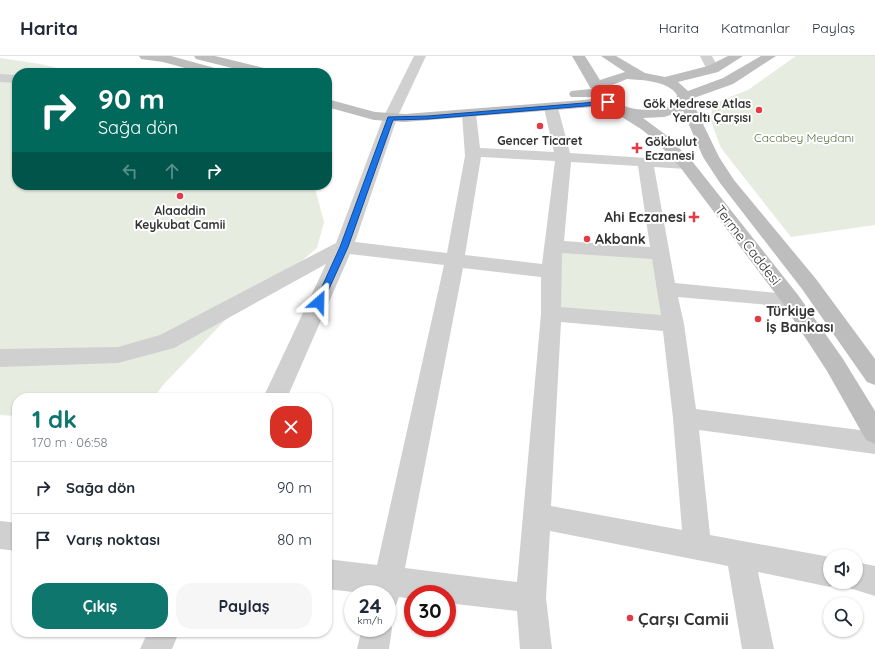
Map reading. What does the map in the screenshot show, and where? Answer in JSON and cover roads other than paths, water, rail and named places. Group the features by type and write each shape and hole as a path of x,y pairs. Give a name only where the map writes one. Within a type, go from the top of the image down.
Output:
{"main road":[{"path":"145,56 164,58 199,68"},
{"path":"199,56 247,68"},
{"path":"578,56 584,63 604,97 630,112 657,114 678,108 683,103 684,97 680,91 665,81 640,76 616,77 607,81 601,86 604,97"},
{"path":"607,56 640,76"},
{"path":"665,81 713,68 737,56"},
{"path":"684,97 728,81 770,56"},
{"path":"332,104 374,116 390,108 604,97"},
{"path":"390,108 469,114 551,108 604,97"},
{"name":"Terme Caddesi","path":"604,97 661,138 686,164 791,300 835,365 875,433"},
{"name":"Terme Caddesi","path":"684,97 711,157 728,183 809,284 873,369"}],"street":[{"path":"277,393 344,247 390,108 420,56"},
{"path":"706,56 713,68"},
{"path":"0,78 12,79"},
{"path":"536,649 531,598 551,314 551,272 563,158 551,108"},
{"path":"387,585 455,261 473,152 469,114"},
{"path":"473,152 686,164"},
{"path":"645,162 673,324 685,418 697,547"},
{"path":"554,246 661,254"},
{"path":"0,358 118,355 166,342 344,247 551,272"},
{"path":"666,289 791,300"},
{"path":"551,314 673,324"},
{"path":"685,418 875,443"},
{"path":"537,516 823,571"},
{"path":"0,535 12,536"},
{"path":"740,556 758,649"},
{"path":"332,575 373,585"},
{"path":"863,578 875,581"},
{"path":"396,589 531,598"},
{"path":"156,649 162,637"},
{"path":"372,649 375,637"}],"place":[{"name":"Gök Medrese Atlas Yeraltı Çarşısı","path":"759,110"},
{"name":"Gencer Ticaret","path":"540,126"},
{"name":"Gökbulut Eczanesi","path":"637,148"},
{"name":"Alaaddin Keykubat Camii","path":"180,196"},
{"name":"Ahi Eczanesi","path":"694,217"},
{"name":"Akbank","path":"587,239"},
{"name":"Türkiye İş Bankası","path":"758,319"},
{"name":"Çarşı Camii","path":"630,618"}],"park label":[{"name":"Cacabey Meydanı","path":"804,137"}]}
